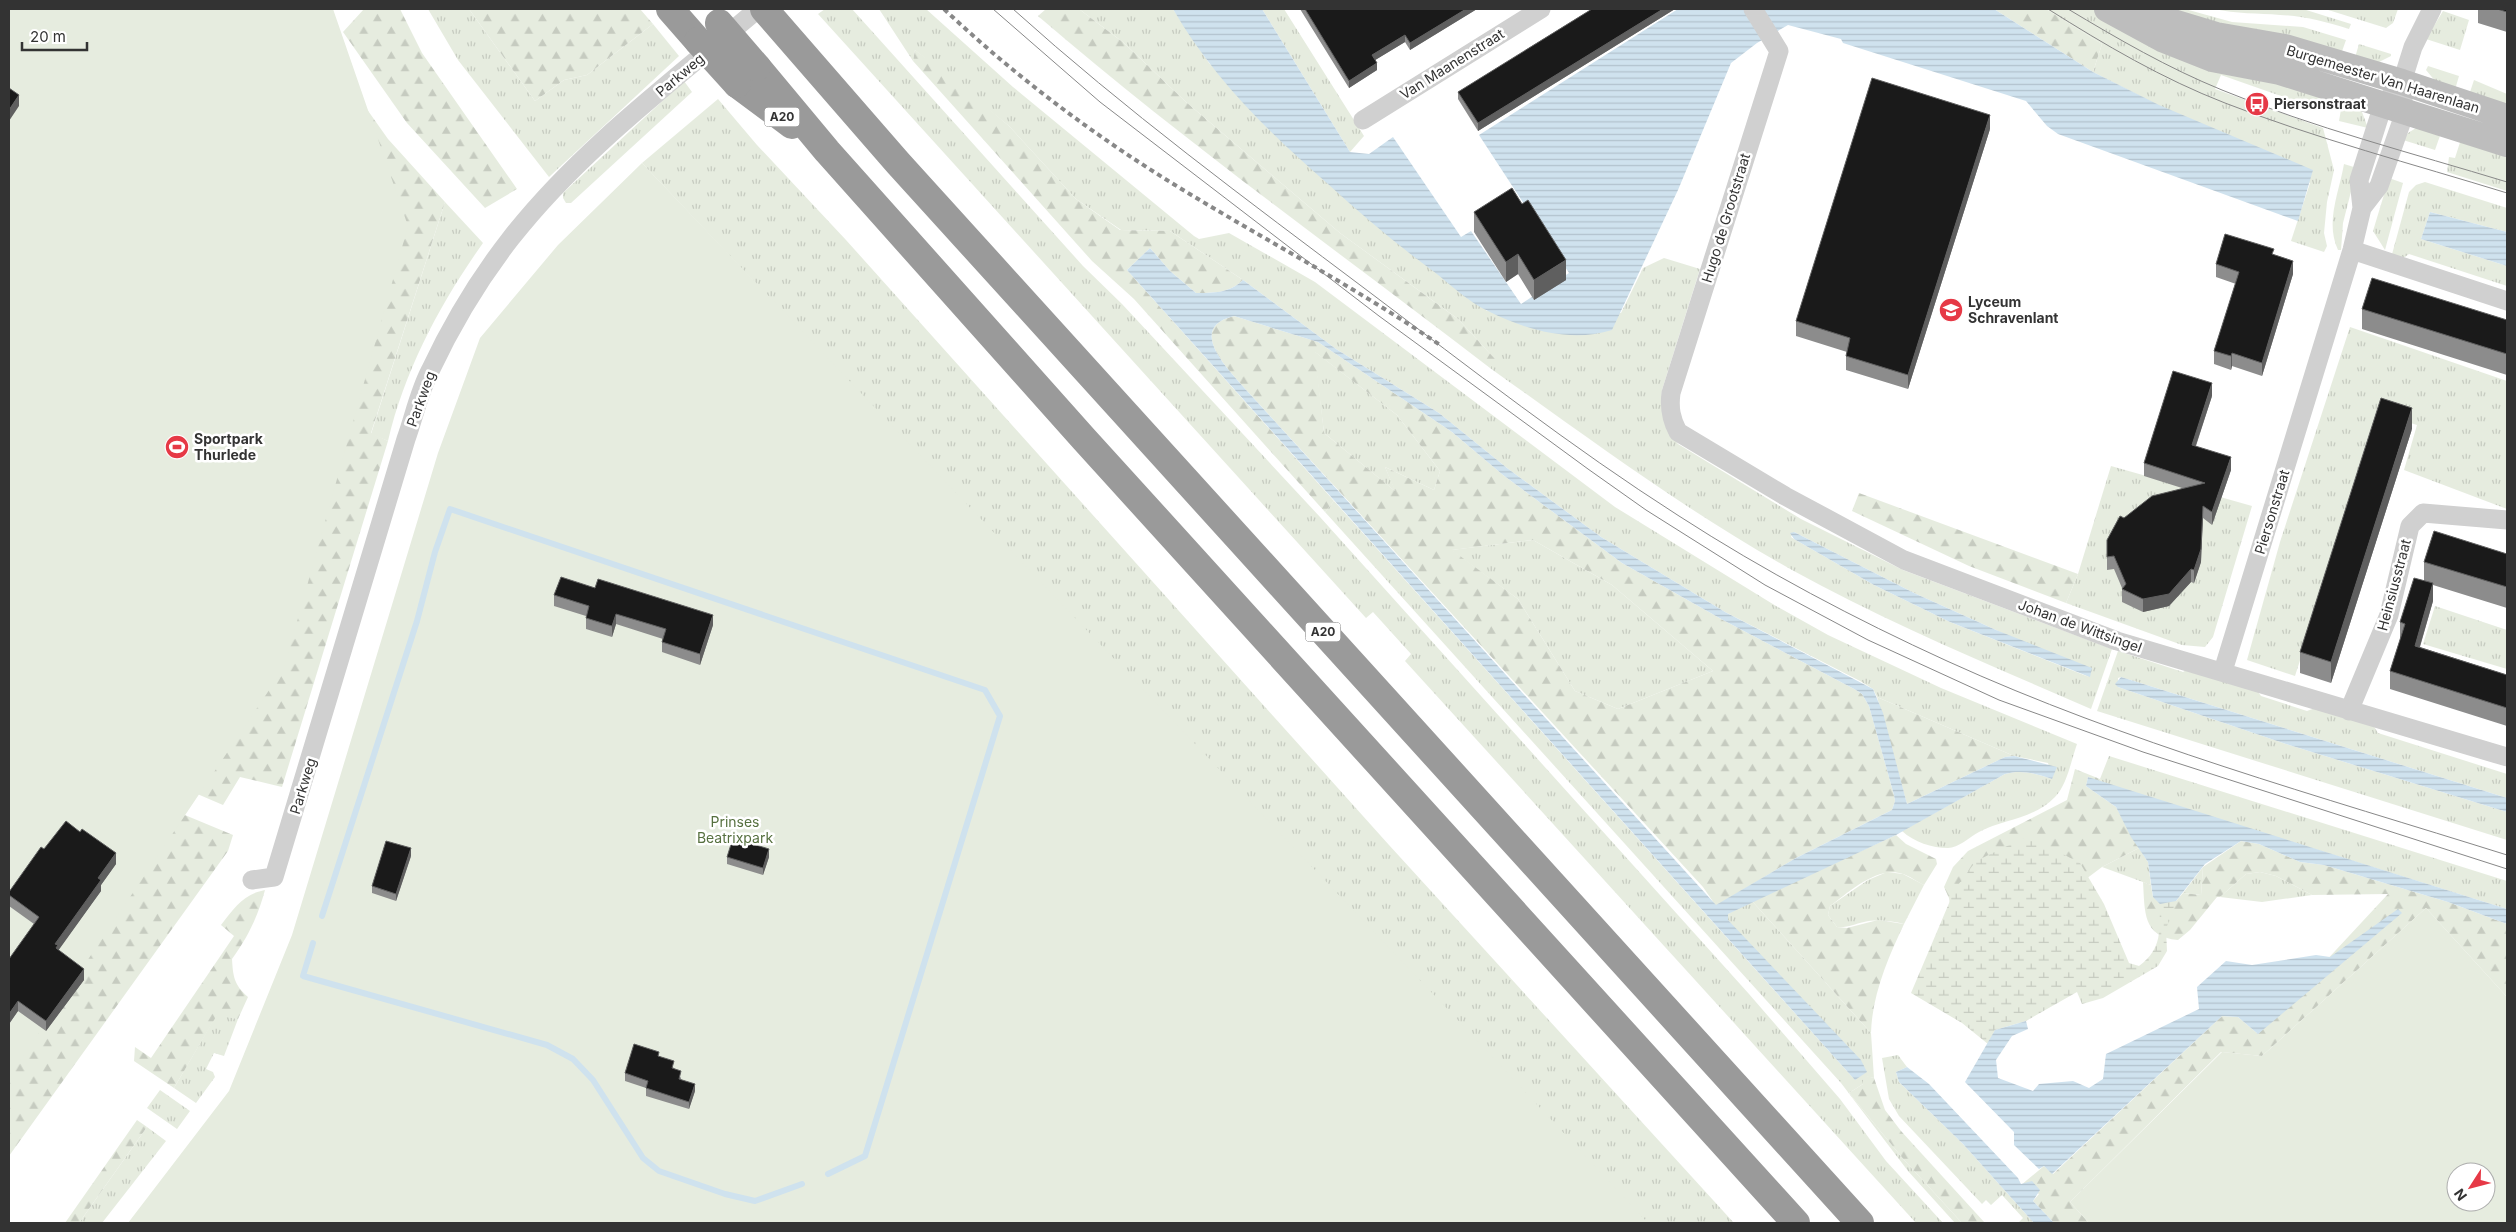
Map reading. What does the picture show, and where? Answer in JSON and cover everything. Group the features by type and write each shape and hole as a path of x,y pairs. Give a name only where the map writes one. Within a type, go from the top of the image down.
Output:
{"highway":[{"name":"A20","path":"670,9 698,41 747,76 827,151 1091,446 1796,1223"},
{"name":"A20","path":"764,9 1001,278 1860,1223"},
{"name":"A20","path":"713,16 747,76"}],"main road":[{"name":"Burgemeester Van Haarenlaan","path":"2107,9 2164,40 2212,59 2280,72 2507,144"},
{"name":"Burgemeester Van Haarenlaan","path":"2144,9 2173,22 2216,35 2285,47 2402,82 2507,117"}],"street":[{"name":"Parkweg","path":"252,880 274,877 406,439 429,372 462,309 512,238 549,194 600,145 758,9"},
{"name":"Van Maanenstraat","path":"1363,120 1541,9"},
{"name":"Hugo de Grootstraat","path":"1678,432 1669,406 1671,393 1779,51 1753,9"},
{"name":"Piersonstraat","path":"2223,672 2352,250 2362,208 2359,180 2394,108 2413,46 2432,9"},
{"path":"2352,250 2507,301"},
{"name":"Johan de Wittsingel","path":"1678,432 1785,496 1904,560 2117,641 2507,757"},
{"name":"Heinsiusstraat","path":"2349,711 2389,615 2410,526 2423,513 2507,520"}],"green space":[{"name":"Sportpark Thurlede","path":"9,9 333,9 408,226 284,668 9,1077"},
{"path":"364,9 400,9 422,53 517,189 485,208 407,123 343,32"},
{"path":"428,9 469,9 535,101 564,80 587,75 653,24 679,56 549,177 458,60"},
{"path":"469,9 640,9 653,24 587,75 564,80 535,101"},
{"path":"825,9 852,9 1083,266 1122,304 1320,517 1749,994 1840,1099 1886,1161 1943,1223 1916,1223 1405,661 1411,654 1373,612 1366,618 818,14"},
{"path":"879,9 926,9 1013,87 1194,236 1199,239 1229,233 1315,282 1615,507 1776,606 1828,635 1941,688 2077,744 2063,786 2055,797 2038,810 1979,832 1952,848 1930,846 1907,835 1902,831 2005,774 2023,772 2052,779 2048,763 2014,756 1877,697 1873,689 1860,681 1725,612 1601,537 1507,468 1439,413 1336,349 1243,280 1170,231 1121,230 1076,199 1009,126 915,50 913,61"},
{"path":"1046,9 1079,9 1124,43 1186,102 1340,233 1458,319 1496,360 1490,368 1148,107 1038,16"},
{"path":"1079,9 1173,9 1209,63 1487,311 1621,313 1643,268 1664,258 1700,269 1662,390 1662,405 1665,418 1670,432 1678,444 1801,519 1903,570 2112,649 2091,709 1940,643 1828,589 1753,547 1638,473 1490,368 1495,359 1458,319 1340,233 1186,102 1124,43","holes":["1794,532 1914,593 1996,630 2089,677 1950,622 1874,585 1791,537"]},
{"path":"1262,9 1284,9 1364,136 1350,152"},
{"path":"1994,9 2046,9 2102,44 2093,72"},
{"path":"2046,9 2094,9 2323,92 2318,109 2221,75 2215,89 2323,128 2334,170 2327,202 2324,233 2327,246 2324,252 2291,241 2310,183 2093,72 2102,44"},
{"path":"2155,9 2185,9 2232,22 2303,27 2346,40 2340,57"},
{"path":"2214,9 2303,9 2351,24 2349,29 2298,17 2239,13"},
{"path":"2325,9 2398,9 2393,23 2386,28"},
{"path":"2443,11 2469,20 2460,50 2426,39"},
{"path":"2359,44 2391,54 2391,56 2379,62 2354,61"},
{"path":"915,50 950,76 1009,126 1076,199 1120,230 1170,231 1243,280 1227,290 1196,293 1170,271 1150,248 1127,270 1334,501 1325,512 1134,299 1092,261 913,61"},
{"path":"330,57 388,139 445,202 371,433 388,441 282,787 240,777 223,805 188,790"},
{"path":"2428,66 2459,76 2454,93 2436,82 2426,70"},
{"path":"2474,80 2507,94 2507,110 2468,98"},
{"path":"684,81 692,92 571,203 566,203 563,193"},
{"path":"2343,98 2362,112 2368,128 2339,121"},
{"path":"718,99 757,145 846,240 1389,845 1734,1223 1592,1223 916,453 642,163"},
{"path":"2416,128 2442,130 2435,150 2403,140 2408,133"},
{"path":"2462,136 2507,151 2507,191 2447,172 2449,157 2455,158"},
{"name":"Prinses Beatrixpark","path":"642,163 1454,1016 1648,1223 128,1223 229,1091 292,935 438,453 480,338 558,245"},
{"path":"2344,164 2357,168 2343,223 2341,250 2338,250 2334,239 2333,218"},
{"path":"2389,178 2403,183 2385,250 2373,231"},
{"path":"2425,182 2507,208 2507,232 2430,212 2421,239 2507,266 2507,286 2409,254 2399,261 2391,258 2409,192 2416,185"},
{"path":"445,202 483,243 439,313 414,362 395,414 388,441 371,434"},
{"path":"1234,316 1318,342 1452,432 1503,475 1622,563 1723,620 1862,694 1869,706 1894,795 1895,801 1892,810 1796,858 1716,906 1703,887 1248,392 1216,351 1212,340 1213,330 1220,322","holes":["1315,352 1397,415 1440,471 1434,490 1385,467 1395,491 1324,433","1533,540 1612,585 1713,671 1618,709 1575,691 1518,599 1452,550"]},
{"path":"2350,327 2507,381 2507,509 2404,470 2417,425 2379,413 2295,676 2247,660 2280,542"},
{"path":"1314,351 1397,415 1440,471 1434,490 1385,467 1396,492 1324,433"},
{"path":"2111,466 2252,506 2213,637 2205,647 2182,645 2066,603 2078,574"},
{"path":"1859,493 2078,574 2066,603 1969,566 1852,511"},
{"path":"1334,501 1855,1080 1728,920 1728,914 1752,901 1871,1033 1874,1078 1864,1076 1863,1084 1849,1093 1905,1161 1962,1223 1955,1223 1908,1171 1841,1083 1325,512"},
{"path":"1533,540 1612,585 1713,671 1618,709 1575,691 1518,599 1451,550"},
{"path":"2435,606 2507,630 2507,669 2423,644"},
{"path":"2118,651 2183,672 2191,668 2256,689 2261,696 2307,711 2315,708 2373,725 2378,733 2507,774 2507,798 2121,677 2118,678 2118,687 2286,744 2507,812 2507,840 2097,711"},
{"path":"1877,697 2014,756 2005,757 1907,804"},
{"path":"2109,756 2507,881 2507,909 2103,783 2100,779"},
{"path":"2075,769 2100,779 2103,783 2088,777 2086,786 2116,807 2139,848 2102,867 2050,906 1951,911 1949,898 1944,887 1953,867 1968,851 2067,800"},
{"path":"180,813 233,835 228,851 9,1156 9,1055"},
{"path":"1896,835 1906,844 1936,859 1937,864 1924,885 1908,876 1893,872 1874,876 1864,881 1830,906 1828,915 1837,927 1847,928 1878,920 1904,924 1887,963 1878,991 1874,1005 1871,1033 1752,901"},
{"path":"2028,836 2080,863 2104,904 2129,963 2139,966 2152,953 2158,938 2160,904 2176,901 2166,929 2167,951 2158,966 2103,998 2082,1004 2077,992 2026,1021 1995,1030 1988,1044 1962,1023 1911,993 1955,889 1976,861"},
{"path":"2241,841 2259,844 2300,862 2324,865 2448,902 2507,924 2507,997 2426,908 2262,1056 2221,1052 2070,1202 2089,1223 2054,1223 2033,1201 2039,1194 2021,1185 2044,1166 2053,1174 2222,1016 2238,1017 2258,1034 2388,894 2312,895 2276,876 2260,872 2246,874 2220,897 2217,897 2190,930 2178,940 2166,938 2158,934 2152,928 2145,912 2143,882 2151,885 2153,897 2176,901 2183,893 2201,895 2203,867"},
{"path":"2139,848 2148,862 2151,885 2102,867"},
{"path":"2203,867 2201,895 2183,893"},
{"path":"1887,872 1903,874 1924,885 1904,924 1874,921 1837,927 1828,915 1830,906 1868,880"},
{"path":"2260,872 2276,876 2312,895 2262,902 2220,897 2246,874"},
{"path":"265,890 252,926 232,959 235,980 248,997 238,1019 217,1015 174,1088 134,1061 135,1047 151,1058 234,936 221,925 245,898"},
{"path":"2426,908 2507,997 2507,1223 2089,1223 2070,1202 2222,1052 2262,1056"},
{"path":"217,1014 238,1019 224,1056 214,1053 206,1069 213,1072 215,1077 196,1103 174,1088"},
{"path":"1898,1055 1907,1067 1896,1072 1899,1082 1963,1144 2034,1223 2018,1223 2023,1218 2002,1195 1991,1205 1986,1200 1982,1204 1899,1116 1889,1099 1882,1058"},
{"path":"1863,1075 1874,1078 1885,1110 1901,1131 1985,1223 1962,1223 1905,1161 1849,1093 1863,1084"},
{"path":"160,1090 190,1111 177,1129 147,1108"},
{"path":"137,1120 147,1127 79,1223 65,1223"},
{"path":"147,1127 166,1141 102,1223 79,1223"}],"water":[{"path":"1173,9 1262,9 1350,152 1369,154 1393,137 1461,237 1471,231 1521,304 1569,273 1479,135 1678,9 1994,9 2093,72 2159,105 2313,170 2298,221 2058,134 2047,126 2026,101 1843,43 1841,39 1788,25 1757,43 1731,63 1678,190 1612,330 1596,334 1565,335 1518,324 1473,303 1366,218 1284,145 1243,103 1205,58"},
{"path":"2430,212 2507,232 2507,266 2421,239"},
{"path":"1150,248 1170,271 1196,293 1227,290 1243,280 1336,349 1439,413 1507,468 1601,537 1725,612 1873,689 1883,713 1907,804 2005,757 2014,756 2057,767 2052,779 2023,772 2005,774 1896,835 1728,914 1728,920 1861,1060 1867,1072 1855,1080 1127,270","holes":["1234,316 1318,342 1452,432 1503,475 1622,563 1723,620 1862,694 1869,706 1894,795 1895,801 1892,810 1796,858 1716,905 1248,392 1223,362 1212,340 1213,330 1220,322"]},
{"path":"1794,532 1914,593 1996,630 2092,668 2090,677 1950,622 1874,585 1794,539 1790,533"},
{"path":"2121,677 2507,798 2507,812 2286,744 2118,687 2115,684"},
{"path":"2088,777 2507,909 2507,924 2448,902 2324,865 2300,862 2259,844 2241,841 2205,864 2176,901 2160,904 2153,897 2148,862 2131,837 2116,807 2086,786"},
{"path":"2398,909 2402,913 2258,1034 2238,1017 2222,1016 2052,1174 2044,1166 2039,1169 2014,1145 2014,1132 1965,1082 1995,1030 2026,1021 2028,1029 2012,1036 1996,1060 1998,1078 2033,1091 2039,1084 2073,1081 2089,1088 2103,1079 2106,1054 2199,1009 2197,987 2226,961 2252,965 2316,955 2330,957"},
{"path":"1907,1067 1929,1084 2018,1178 2021,1184 2032,1181 2040,1190 2033,1201 2054,1223 2034,1223 1963,1144 1899,1082 1896,1072"}],"building":[{"path":"1305,9 1466,9 1410,43 1405,35 1372,55 1377,63 1349,81"},
{"path":"1592,9 1663,9 1478,123 1458,92"},
{"path":"1872,78 1990,115 1908,375 1846,356 1850,338 1796,321"},
{"path":"9,88 19,95 9,110"},
{"path":"1512,188 1522,204 1528,200 1566,260 1534,280 1518,254 1506,262 1474,212"},
{"path":"2225,234 2274,249 2272,254 2293,261 2262,363 2232,353 2231,356 2214,351 2239,272 2216,264"},
{"path":"2372,278 2507,320 2507,354 2362,309"},
{"path":"2173,371 2212,383 2192,445 2231,457 2212,512 2203,506 2201,549 2194,570 2191,569 2169,594 2143,599 2122,589 2126,584 2114,556 2107,557 2107,540 2120,516 2124,518 2152,496 2205,483 2144,463"},
{"path":"2381,398 2412,408 2331,662 2300,652"},
{"path":"2434,531 2507,554 2507,587 2424,562"},
{"path":"561,577 595,588 598,579 713,615 700,654 662,642 666,629 616,614 612,626 586,618 589,606 554,595"},
{"path":"2414,578 2433,583 2415,646 2507,675 2507,708 2390,671 2405,624 2400,622"},
{"path":"66,821 80,832 82,829 116,853 98,878 101,880 55,944 58,945 56,948 84,969 46,1021 18,1001 9,1014 9,959 39,917 9,895 9,892 41,847 44,849"},
{"path":"733,838 769,849 763,868 727,857"},
{"path":"386,841 411,848 396,894 372,886"},
{"path":"634,1044 659,1052 658,1056 674,1061 672,1068 681,1071 679,1079 695,1084 689,1102 646,1088 648,1081 625,1073"}],"waterway":[{"path":"322,916 417,621 435,552 450,509 985,690 1000,716 865,1156 828,1174"},
{"path":"313,943 303,976 547,1045 573,1059 593,1080 643,1158 659,1171 725,1194 755,1201 802,1184"}],"tram line":[{"path":"993,9 1100,102 1379,316 1646,510 1765,585 1868,640 1999,700 2143,752 2507,869"},
{"path":"1013,9 1099,83 1187,154 1521,407 1639,490 1777,575 1844,611 1947,661 2084,718 2224,767 2507,855"},
{"path":"2048,9 2135,61 2202,94 2330,140 2507,193"},
{"path":"2068,9 2163,63 2257,104 2328,128 2507,182"}],"railway":[{"path":"944,9 1026,81 1084,125 1144,166 1342,283 1440,345"}],"place":[{"name":"Piersonstraat","path":"2257,104"},
{"name":"Lyceum Schravenlant","path":"1951,310"},
{"name":"Sportpark Thurlede","path":"177,447"}]}
